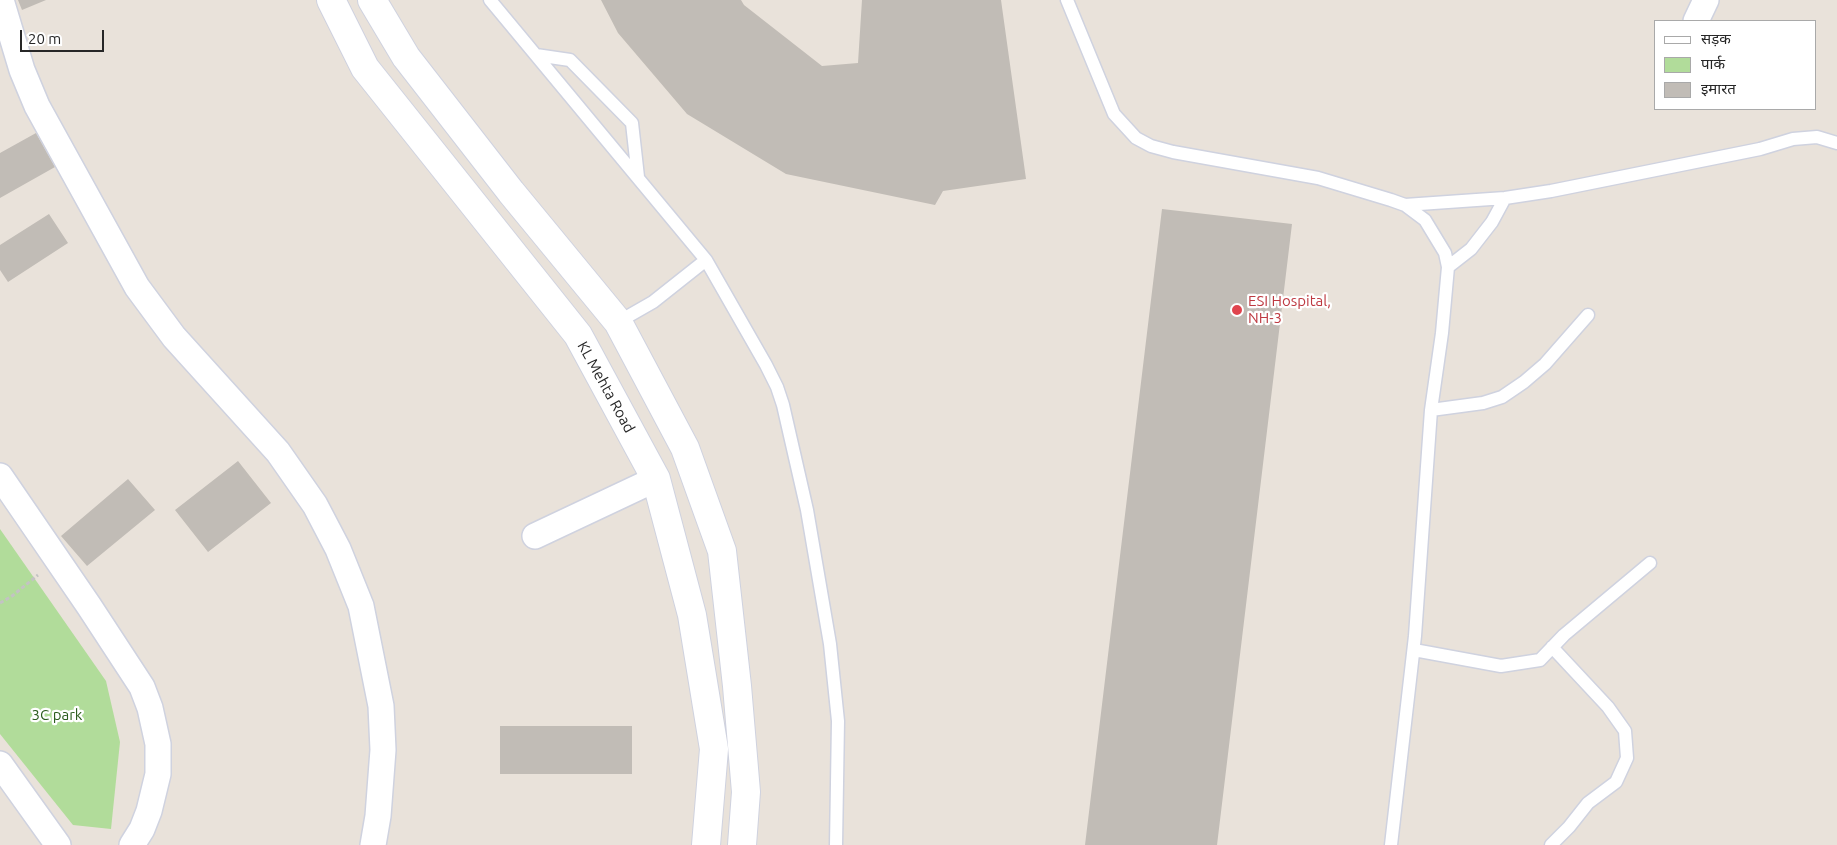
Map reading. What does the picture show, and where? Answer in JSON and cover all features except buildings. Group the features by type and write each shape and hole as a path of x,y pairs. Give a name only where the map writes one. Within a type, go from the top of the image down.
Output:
{"street":[{"path":"1,0 22,70 37,106 137,287 174,337 278,452 315,505 338,549 361,606 381,706 383,750 378,816 373,845"},
{"name":"KL Mehta Road","path":"331,0 365,68 578,335 656,480 692,615 714,749 706,845"},
{"path":"372,0 406,58 511,192 618,322 685,448 722,551 737,686 746,792 742,845"},
{"path":"1696,20 1706,0"},
{"path":"0,476 142,687 150,708 158,744 158,774 149,811 142,829 132,845"},
{"path":"535,536 656,480"},
{"path":"0,764 58,845"}],"lane":[{"path":"490,0 706,260 777,386 807,510 830,644 838,721 836,845"},
{"path":"1067,0 1114,114 1136,138 1151,146 1173,152 1318,178 1404,205 1424,220 1445,253 1448,267 1442,333 1431,410 1414,650 1391,845"},
{"path":"536,55 570,60 632,123 638,177"},
{"path":"1404,205 1506,198 1551,192 1760,149 1793,139 1817,137 1837,143"},
{"path":"1448,267 1471,249 1492,222 1506,198"},
{"path":"618,322 653,302 706,260"},
{"path":"1431,410 1483,403 1502,397 1545,364 1588,315"},
{"path":"1414,650 1501,666 1540,660 1564,635 1650,563"},
{"path":"1551,845 1588,804 1616,782 1627,758 1625,731 1608,707 1552,647"}],"path":[{"path":"0,603 58,561"}],"green space":[{"name":"3C park","path":"0,529 106,681 120,742 111,829 73,825 0,734"}],"place":[{"name":"ESI Hospital, NH-3","path":"1237,310"}]}
